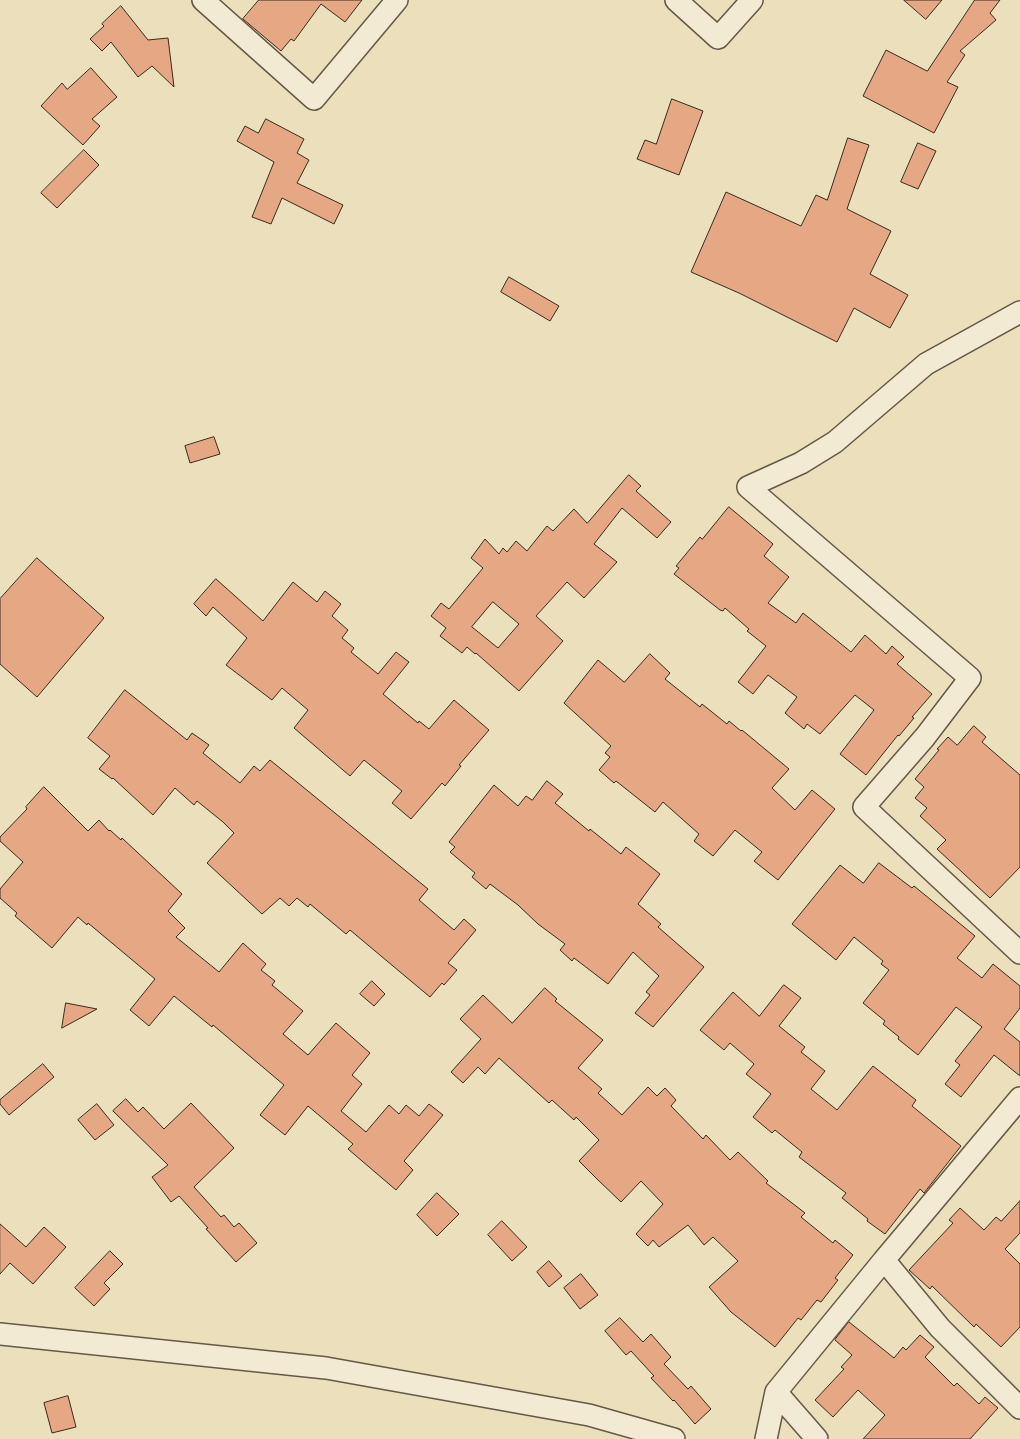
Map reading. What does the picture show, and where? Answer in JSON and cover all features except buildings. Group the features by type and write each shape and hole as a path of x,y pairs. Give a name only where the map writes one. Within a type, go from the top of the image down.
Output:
{"street":[{"path":"203,0 314,99 396,0"},
{"path":"676,0 718,38 752,0"},
{"path":"1020,312 926,364 835,442 801,463 748,487 970,678 925,737 864,807 1020,953"},
{"path":"766,1439 776,1392 1020,1098"},
{"path":"884,1260 940,1328 1020,1408"},
{"path":"0,1334 326,1368 588,1415 674,1439"},
{"path":"776,1392 818,1439"}]}
